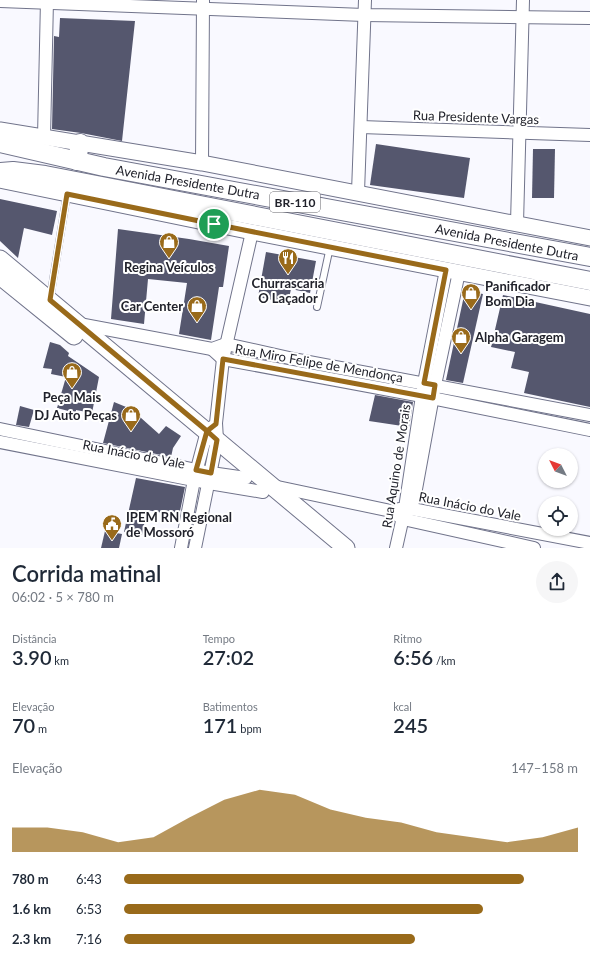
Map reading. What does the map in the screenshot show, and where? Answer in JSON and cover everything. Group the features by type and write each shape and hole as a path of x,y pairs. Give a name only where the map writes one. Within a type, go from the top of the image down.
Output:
{"main road":[{"name":"Avenida Presidente Dutra","path":"0,143 77,161 590,257"},
{"path":"77,161 80,143"},
{"name":"Avenida Presidente Dutra","path":"0,172 12,171 45,175 590,281"},
{"path":"196,205 214,224"},
{"path":"0,259 212,438 329,548"},
{"path":"0,276 212,438 246,478 267,489 346,548"}],"street":[{"path":"358,192 365,0"},
{"path":"517,223 523,0"},
{"path":"0,1 283,5 364,14 522,18 590,18"},
{"path":"44,137 47,1"},
{"path":"202,163 203,4"},
{"name":"Rua Presidente Vargas","path":"361,127 590,135"},
{"name":"Avenida Presidente Dutra","path":"0,130 202,163 590,238"},
{"path":"0,180 252,232 590,298"},
{"path":"195,548 210,478 212,438 223,359 252,232"},
{"name":"Rua Aquino de Morais","path":"403,548 429,384 452,271"},
{"name":"Rua Miro Felipe de Mendonça","path":"78,324 212,350 223,359 295,374 427,397 590,430"},
{"name":"Rua Miro Felipe de Mendonça","path":"212,350 226,344 298,360 590,415"},
{"path":"295,374 298,360"},
{"name":"Rua Inácio do Vale","path":"0,429 195,475"},
{"path":"181,548 195,475 212,438"},
{"name":"Rua Inácio do Vale","path":"0,442 195,475 408,514 590,543"},
{"name":"Rua Inácio do Vale","path":"210,478 246,478"},
{"name":"Rua Aquino de Morais","path":"396,548 408,514"},
{"name":"Rua Inácio do Vale","path":"408,514 534,548"}],"lane":[{"path":"50,300 67,194"},
{"path":"317,308 330,247"}],"building":[{"path":"60,18 135,21 122,141 52,129 54,36 59,37"},
{"path":"376,144 470,158 464,198 370,185"},
{"path":"533,149 555,149 554,198 532,198"},
{"path":"0,199 57,211 52,235 24,228 18,258 0,241"},
{"path":"118,229 229,246 223,287 219,287 211,340 179,334 187,283 148,279 144,324 111,319"},
{"name":"Churrascaria O Laçador","path":"266,252 316,261 310,293 291,289 288,303 258,297"},
{"name":"Alpha Garagem","path":"465,291 483,294 463,383 446,380"},
{"path":"503,295 590,314 590,407 524,393 529,372 511,368 515,352 491,347"},
{"path":"50,342 60,345 69,353 68,356 99,377 92,413 76,410 76,413 57,408 66,377 51,374 52,369 43,368"},
{"path":"375,395 413,402 409,427 369,421"},
{"path":"114,402 131,409 159,434 166,426 181,436 173,448 171,457 103,443"},
{"path":"20,406 34,410 29,427 16,425"},
{"path":"136,478 185,487 179,516 147,510 142,535 124,532"},
{"name":"IPEM RN Regional de Mossoró","path":"105,531 122,534 119,548 101,548"}],"place":[{"name":"Regina Veículos","path":"169,259"},
{"name":"Churrascaria O Laçador","path":"288,275"},
{"name":"Panificador Bom Dia","path":"471,310"},
{"name":"Car Center","path":"197,323"},
{"name":"Alpha Garagem","path":"461,354"},
{"name":"Peça Mais","path":"72,389"},
{"name":"DJ Auto Peças","path":"131,432"},
{"name":"IPEM RN Regional de Mossoró","path":"112,541"}],"route":[{"path":"214,224 67,194 50,300 207,431 217,440 211,473 196,470 207,431 216,424 223,359 295,374 433,398 435,385 424,383 446,270 214,224"}]}
